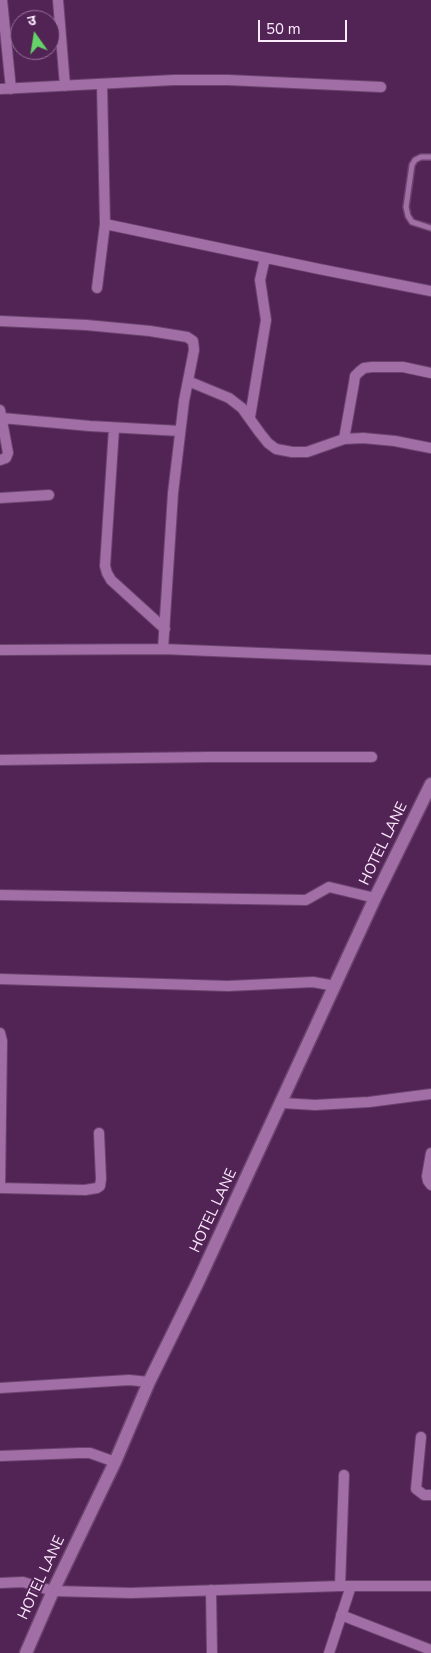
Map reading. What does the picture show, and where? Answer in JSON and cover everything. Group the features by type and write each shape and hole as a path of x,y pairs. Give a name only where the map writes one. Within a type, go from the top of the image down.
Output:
{"street":[{"path":"2,0 11,89"},
{"path":"58,0 65,86"},
{"path":"0,89 174,80 228,80 381,87"},
{"path":"97,288 105,224 102,85"},
{"path":"105,224 431,291"},
{"path":"250,418 266,320 260,287 265,258"},
{"path":"0,322 86,325 150,331 187,337 194,341 180,431 172,502 163,649"},
{"path":"344,440 355,376 364,368 403,367 431,373"},
{"path":"188,381 229,398 242,408 268,443 276,449 307,452 344,440 363,438 395,440 431,448"},
{"path":"0,460 6,458 8,453 1,414 114,428 180,431"},
{"path":"114,428 105,566 111,580 164,629"},
{"path":"0,498 49,495"},
{"path":"0,650 163,649 431,660"},
{"path":"0,760 372,757"},
{"name":"HOTEL LANE","path":"26,1653 50,1590 108,1459 139,1381 194,1291 282,1103 327,984 375,898 431,784"},
{"path":"0,895 306,900 329,887 375,898"},
{"path":"0,979 228,986 327,984"},
{"path":"0,1033 2,1041 0,1188 85,1190 97,1188 100,1186 99,1133"},
{"path":"282,1103 315,1105 369,1102 431,1094"},
{"path":"431,1153 427,1176 431,1185"},
{"path":"0,1388 139,1381"},
{"path":"420,1437 416,1489 424,1494 431,1495"},
{"path":"0,1456 63,1452 90,1453 108,1459"},
{"path":"329,1653 342,1615 345,1586 344,1474"},
{"path":"0,1583 18,1582 50,1590 131,1593 345,1586 431,1586"},
{"path":"211,1590 212,1653"},
{"path":"342,1615 431,1650"}],"lane":[{"path":"431,157 421,157 415,160 412,165 406,207 412,222 431,228"}]}
